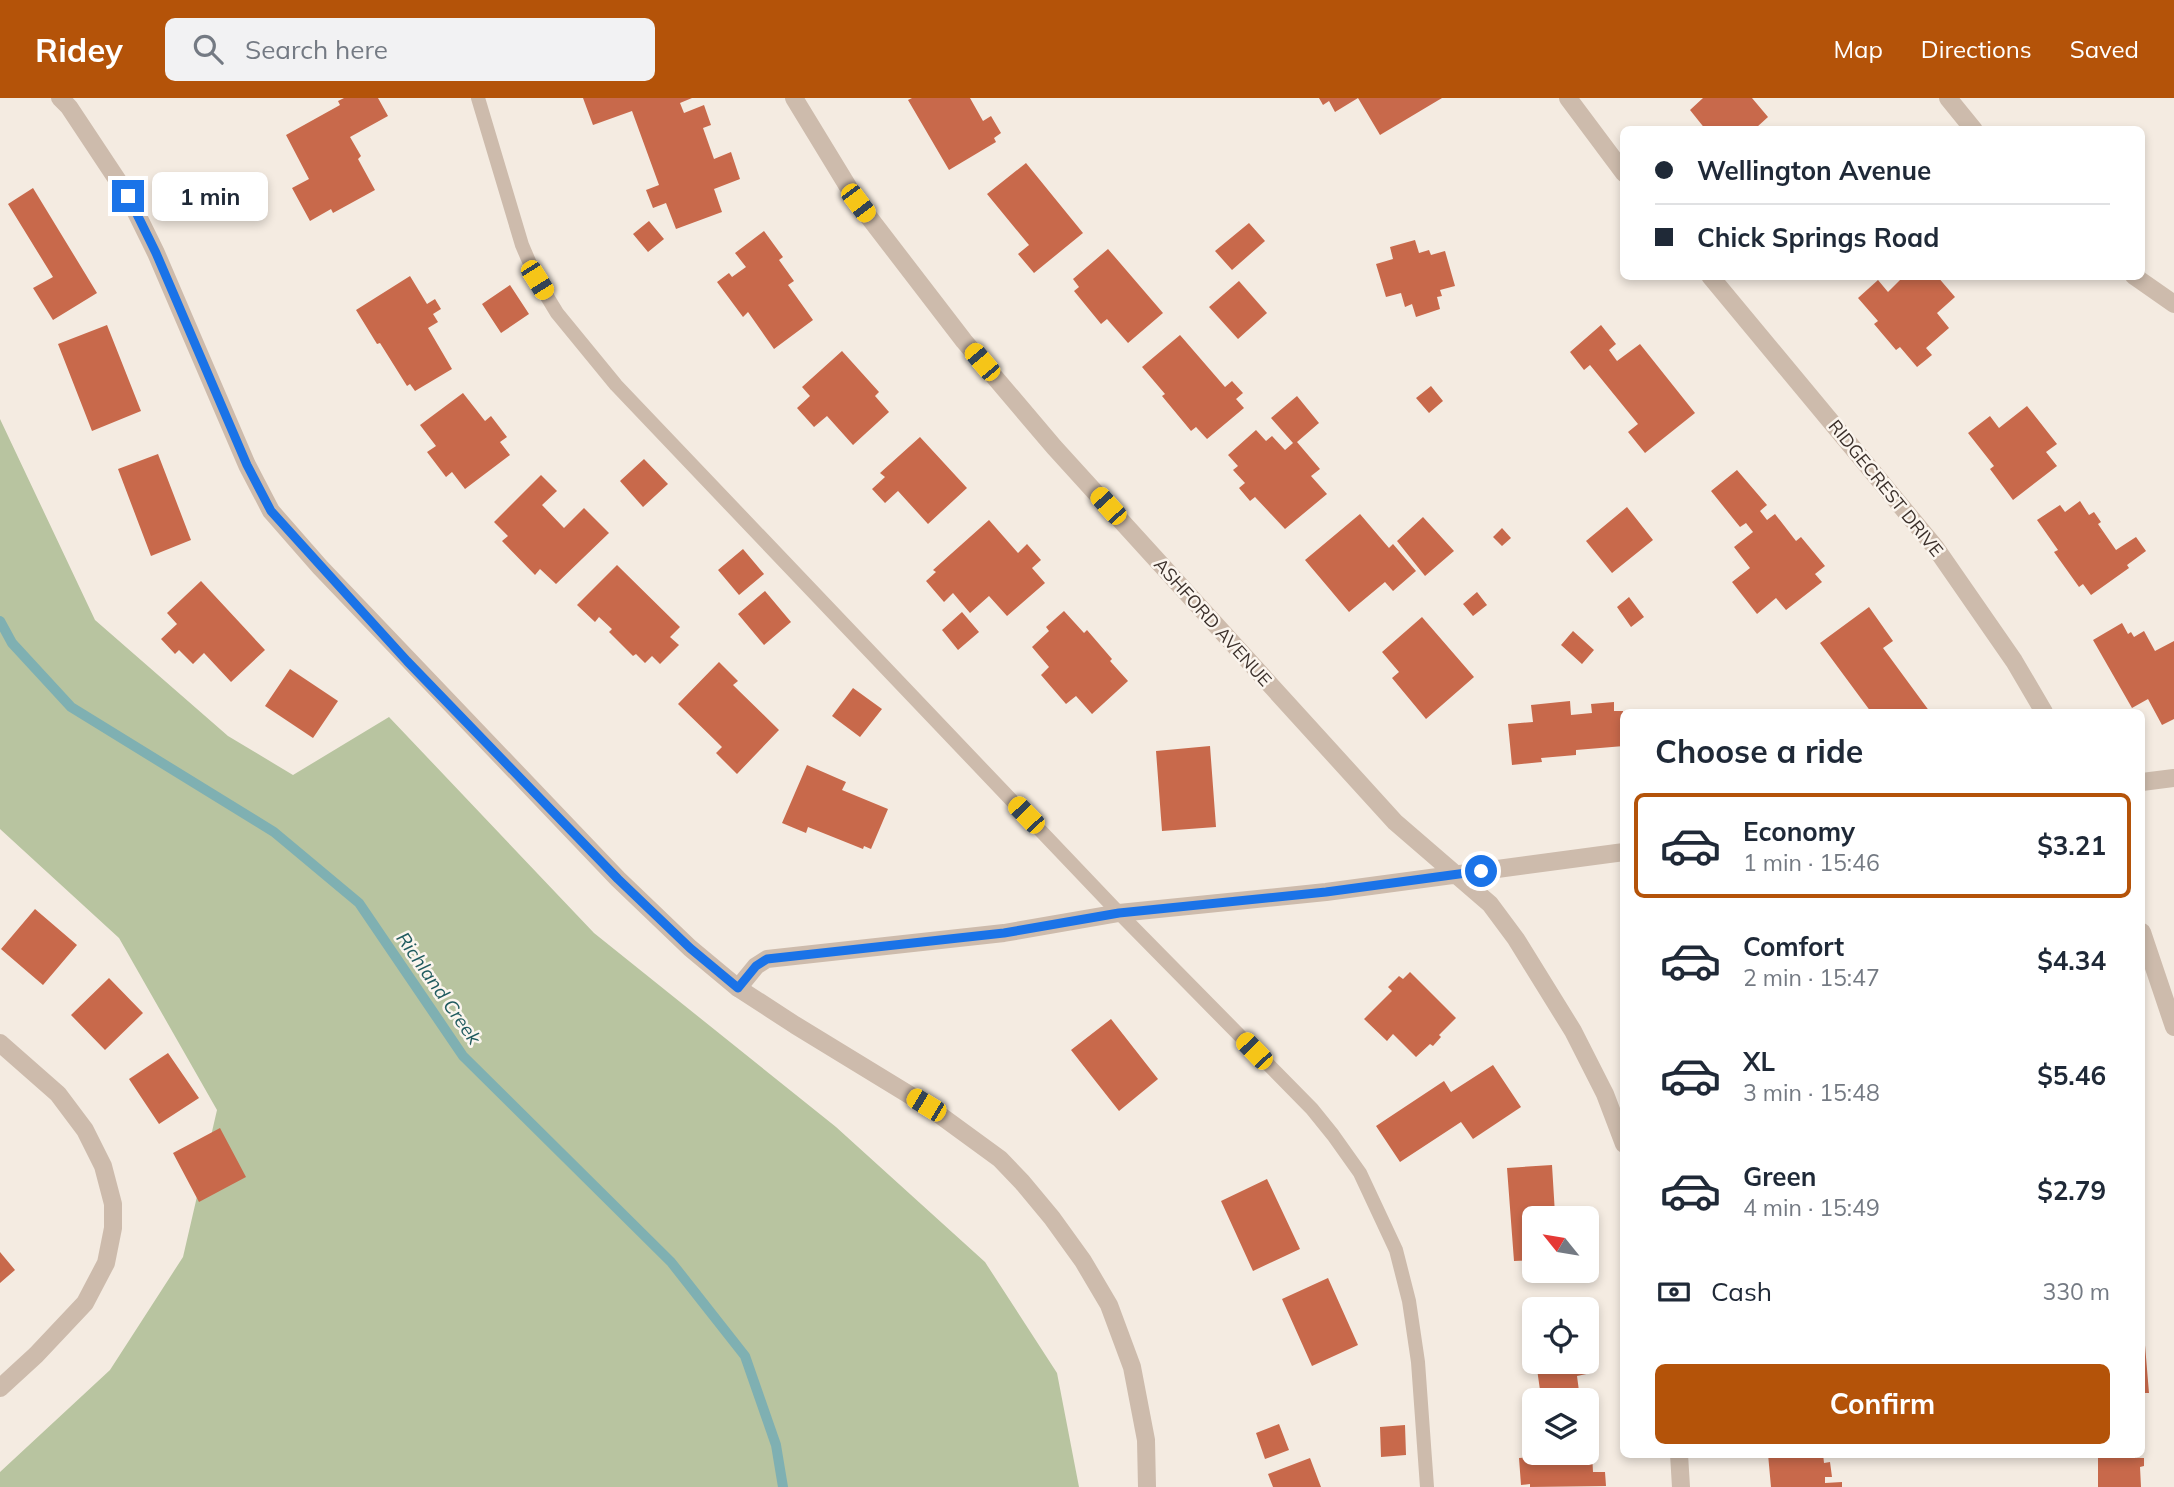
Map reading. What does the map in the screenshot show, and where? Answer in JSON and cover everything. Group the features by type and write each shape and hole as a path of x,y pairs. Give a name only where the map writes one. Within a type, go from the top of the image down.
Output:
{"street":[{"path":"60,98 69,107 128,196 156,253 247,465 271,511 398,652 618,879 690,948 738,988 926,1105 1000,1159 1052,1218 1083,1261 1109,1305 1132,1367 1146,1440 1147,1487"},
{"name":"ASHFORD AVENUE","path":"794,98 858,203 964,341 1054,447 1395,822 1490,904 1516,939 1578,1041 1605,1094 1620,1133"},
{"path":"1568,98 1620,168"},
{"path":"1948,98 1971,126"},
{"name":"RIDGECREST DRIVE","path":"1713,280 1936,547 2014,661 2042,709"},
{"path":"2140,280 2174,304"},
{"path":"2145,782 2174,778"},
{"path":"738,988 756,966 767,959 1004,933 1119,913 1326,892 1620,853"},
{"path":"2145,941 2174,1027"},
{"path":"0,1043 58,1094 85,1130 103,1166 113,1204 113,1228 106,1263 85,1303 36,1355 0,1388"},
{"path":"1679,1458 1681,1487"}],"lane":[{"path":"478,98 522,245 537,280 557,313 615,385 1119,913 1312,1110 1360,1173 1396,1250 1409,1301 1418,1362 1427,1487"}],"green space":[{"path":"0,419 95,620 228,736 293,775 389,717 594,933 836,1127 985,1262 1057,1373 1079,1487 0,1487 0,1472 110,1370 183,1257 217,1110 119,938 0,829"}],"building":[{"path":"344,98 378,98 388,116 350,137 361,156 358,159 375,190 333,213 331,209 310,221 292,188 309,179 286,135 340,105 338,101"},
{"path":"583,98 692,98 680,103 684,113 704,105 711,125 703,128 714,159 731,152 740,179 714,189 722,212 676,229 666,203 653,208 646,190 659,185 632,111 593,125"},
{"path":"970,98 983,121 991,116 1001,133 994,138 996,142 949,170 908,100"},
{"path":"1319,98 1358,98 1335,112 1329,101 1323,105"},
{"path":"1358,98 1442,98 1380,135"},
{"path":"1703,98 1752,98 1768,117 1758,126 1703,126 1690,110"},
{"path":"1026,163 1083,233 1034,273 1018,254 1029,245 987,194"},
{"path":"33,188 97,293 53,320 33,288 53,277 8,204"},
{"path":"649,221 664,239 648,252 633,234"},
{"path":"1249,223 1265,241 1232,270 1215,251"},
{"path":"764,231 783,257 779,260 794,281 788,285 813,320 774,349 748,312 743,317 717,282 729,273 732,277 746,267 735,253"},
{"path":"1415,240 1419,253 1429,250 1431,255 1445,251 1455,286 1440,290 1442,296 1437,297 1440,309 1416,317 1412,304 1405,307 1401,293 1386,297 1376,264 1393,259 1390,247"},
{"path":"1108,249 1163,313 1128,343 1107,319 1101,324 1074,291 1079,287 1073,279"},
{"path":"410,276 427,304 435,299 441,309 433,314 438,322 428,328 452,369 415,391 410,384 407,386 356,310"},
{"path":"1878,280 1888,292 1900,280 1940,280 1955,297 1937,313 1949,328 1926,348 1932,355 1917,367 1900,347 1896,350 1874,324 1878,321 1858,298"},
{"path":"1239,281 1267,313 1238,339 1209,307"},
{"path":"510,285 529,314 501,333 482,304"},
{"path":"107,325 141,411 92,431 58,344"},
{"path":"1601,325 1616,344 1609,350 1617,361 1640,344 1695,413 1645,453 1628,432 1638,424 1590,365 1584,370 1570,352"},
{"path":"1180,335 1225,387 1232,381 1243,393 1236,399 1244,408 1207,439 1196,427 1191,431 1142,367"},
{"path":"842,351 879,392 875,396 889,412 853,445 827,416 814,427 797,408 810,396 802,387"},
{"path":"1431,386 1443,401 1429,413 1416,398"},
{"path":"463,393 485,421 491,416 507,437 500,442 510,455 465,489 452,472 446,477 427,452 436,446 420,425"},
{"path":"1297,396 1319,423 1297,442 1320,469 1311,476 1327,494 1285,529 1255,497 1250,501 1239,488 1245,483 1233,470 1238,466 1228,455 1256,430 1266,441 1272,436 1285,450 1293,443 1271,418"},
{"path":"2027,406 2057,444 2046,452 2057,466 2013,500 1990,469 1994,466 1968,433 1990,416 1999,428"},
{"path":"920,437 967,488 928,524 898,491 885,503 872,489 885,477 880,473"},
{"path":"158,454 191,540 151,556 118,469"},
{"path":"644,459 668,484 643,507 620,481"},
{"path":"1737,470 1767,505 1760,511 1767,520 1775,514 1796,541 1801,537 1825,566 1815,574 1822,582 1786,610 1776,598 1757,614 1732,582 1750,568 1734,547 1753,532 1746,523 1740,527 1711,491"},
{"path":"541,475 557,491 542,505 564,528 584,508 609,533 556,584 540,569 535,575 502,541 508,536 494,522"},
{"path":"2080,501 2089,515 2094,512 2101,522 2098,524 2116,550 2136,537 2146,551 2127,565 2129,568 2091,595 2083,584 2079,587 2054,552 2058,550 2037,520 2060,505 2065,512"},
{"path":"1627,507 1653,540 1612,573 1586,541"},
{"path":"1360,514 1389,548 1393,544 1416,571 1393,591 1385,582 1349,612 1305,560"},
{"path":"1423,517 1454,551 1425,576 1397,541"},
{"path":"989,520 1018,553 1027,544 1041,560 1032,568 1045,583 1007,616 989,596 970,613 953,593 944,602 926,581 936,572 933,570"},
{"path":"1502,528 1511,538 1502,546 1493,537"},
{"path":"743,549 764,574 739,595 718,570"},
{"path":"617,565 680,627 670,637 679,645 660,664 652,656 645,663 636,654 633,656 609,632 612,629 599,617 595,622 577,605"},
{"path":"201,581 265,650 231,682 204,653 193,664 179,650 175,654 161,639 177,624 167,613"},
{"path":"765,591 791,622 764,645 738,614"},
{"path":"1477,592 1487,605 1473,616 1463,604"},
{"path":"1629,597 1644,617 1631,627 1617,607"},
{"path":"1869,607 1893,641 1883,648 1928,709 1869,709 1820,643"},
{"path":"1064,611 1084,633 1087,630 1128,681 1092,714 1076,696 1066,704 1041,675 1049,667 1032,647 1049,631 1046,627"},
{"path":"962,612 979,632 958,650 942,630"},
{"path":"1422,617 1474,677 1426,719 1392,678 1399,672 1382,652"},
{"path":"2122,623 2128,634 2131,632 2134,637 2144,631 2155,651 2174,641 2174,719 2162,725 2148,699 2132,708 2093,640"},
{"path":"1573,631 1594,650 1582,664 1561,645"},
{"path":"719,662 738,681 733,685 779,730 737,774 716,753 722,747 678,704"},
{"path":"290,669 338,701 313,738 265,706"},
{"path":"853,688 882,709 860,737 832,716"},
{"path":"1570,701 1571,715 1592,713 1591,704 1614,702 1614,711 1620,711 1620,746 1576,750 1576,755 1541,758 1542,762 1512,765 1508,724 1533,722 1531,705"},
{"path":"1210,746 1216,827 1162,831 1156,751"},
{"path":"807,765 846,782 842,790 888,809 871,849 864,846 863,849 808,827 806,833 782,823"},
{"path":"35,909 77,945 43,985 1,949"},
{"path":"1410,972 1456,1018 1439,1035 1441,1037 1433,1046 1430,1044 1416,1057 1393,1034 1387,1041 1364,1019 1392,991 1388,987 1399,976 1403,979"},
{"path":"109,978 143,1013 105,1050 71,1015"},
{"path":"1111,1019 1158,1079 1119,1111 1071,1050"},
{"path":"168,1053 199,1098 159,1124 129,1079"},
{"path":"1493,1065 1521,1107 1473,1139 1461,1122 1400,1162 1376,1126 1444,1081 1451,1092"},
{"path":"220,1128 246,1177 199,1202 173,1153"},
{"path":"1552,1165 1555,1206 1522,1206 1522,1261 1514,1261 1507,1168"},
{"path":"1267,1179 1300,1249 1253,1271 1221,1201"},
{"path":"0,1252 15,1270 0,1283"},
{"path":"1328,1278 1358,1345 1312,1366 1282,1299"},
{"path":"2145,1345 2149,1393 2145,1393"},
{"path":"1538,1374 1586,1374 1577,1376 1579,1388 1540,1388"},
{"path":"1279,1424 1289,1450 1265,1459 1256,1433"},
{"path":"1405,1425 1406,1455 1381,1457 1380,1427"},
{"path":"1310,1458 1321,1487 1273,1487 1268,1474"},
{"path":"1519,1458 1522,1458 1522,1465 1593,1465 1593,1472 1605,1472 1606,1486 1521,1485"},
{"path":"1768,1458 1823,1458 1824,1463 1830,1462 1832,1477 1825,1477 1825,1483 1842,1482 1842,1487 1771,1487"},
{"path":"2098,1458 2144,1458 2144,1466 2140,1467 2141,1487 2098,1487"}],"waterway":[{"name":"Richland Creek","path":"0,621 12,643 71,707 274,832 359,903 463,1056 671,1262 745,1356 776,1445 783,1487"}],"route":[{"path":"128,196 156,253 247,465 271,511 407,661 618,879 690,948 738,988 756,966 767,959 1004,933 1119,913 1326,892 1481,871"}]}
